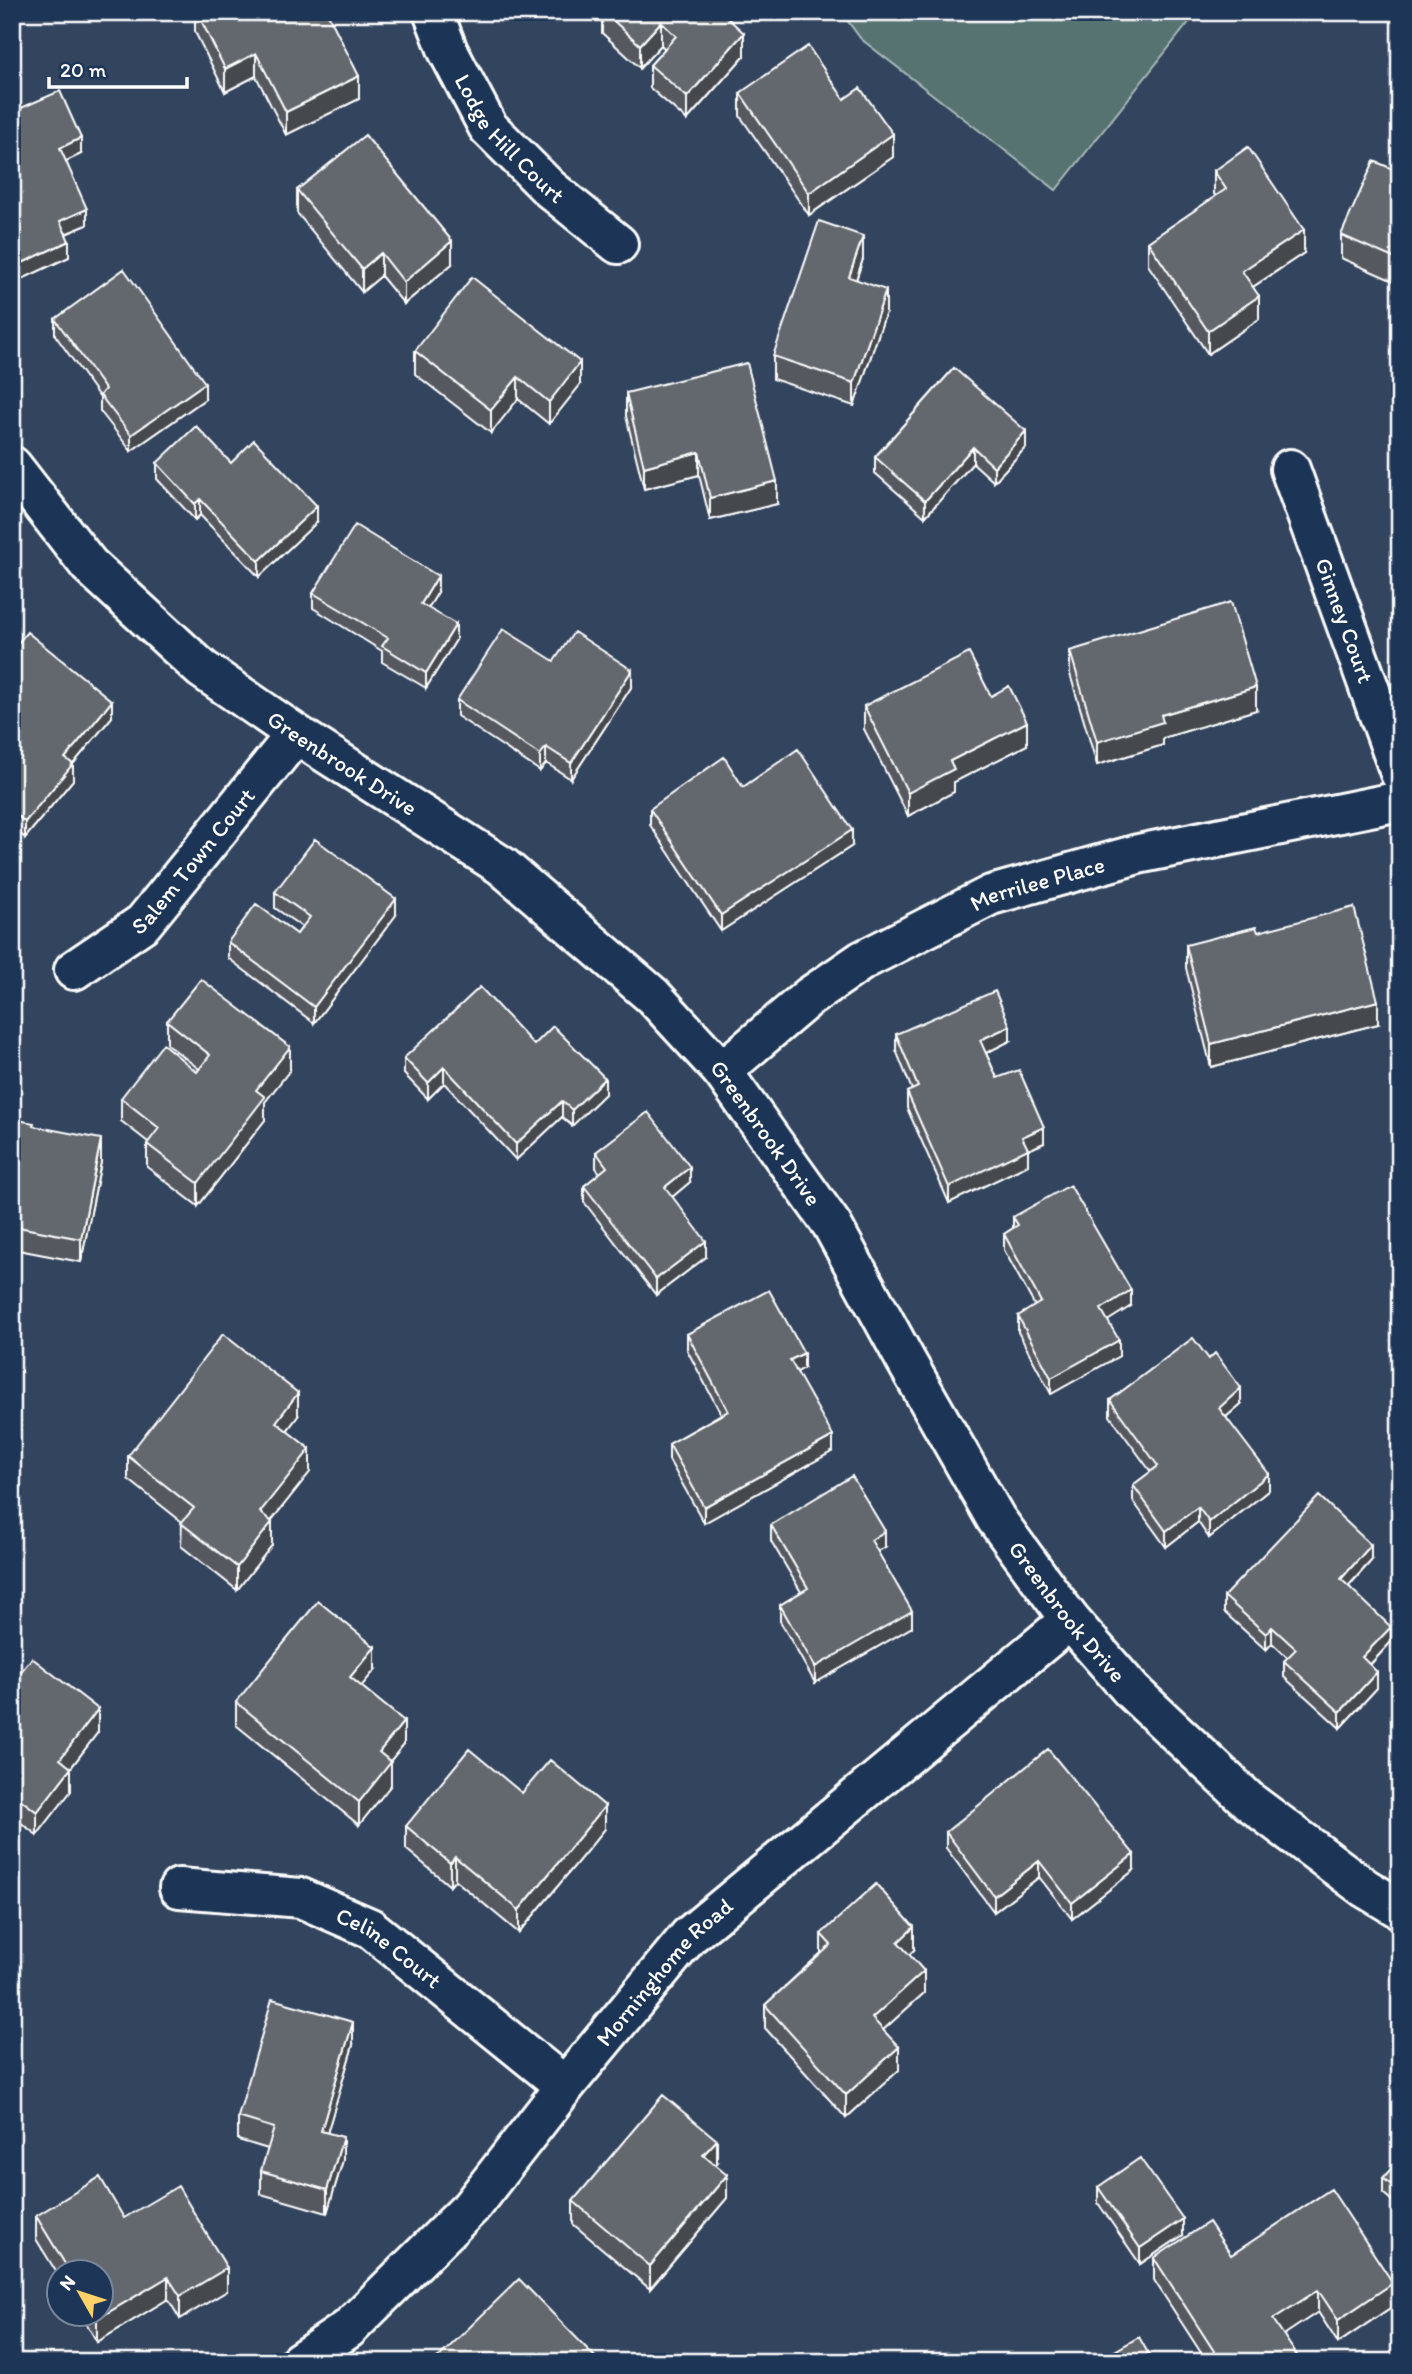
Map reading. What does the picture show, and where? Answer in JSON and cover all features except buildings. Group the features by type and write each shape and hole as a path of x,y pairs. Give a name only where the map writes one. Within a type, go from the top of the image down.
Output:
{"street":[{"name":"Lodge Hill Court","path":"433,12 448,51 488,127 549,188 618,244"},
{"name":"Greenbrook Drive","path":"12,466 89,565 202,669 296,734 502,866 653,996 722,1071 832,1225 906,1362 996,1519 1070,1620 1132,1691 1250,1802 1365,1888 1400,1909"},
{"name":"Ginney Court","path":"1290,469 1400,773"},
{"name":"Salem Town Court","path":"74,970 143,923 296,734"},
{"name":"Merrilee Place","path":"722,1071 809,997 863,960 990,895 1139,854 1400,801"},
{"name":"Morninghome Road","path":"299,2362 348,2329 471,2207 565,2086 689,1936 1070,1620"},
{"name":"Celine Court","path":"179,1888 301,1898 370,1928 565,2086"}],"green space":[{"path":"841,12 1197,12 1056,190 861,39"}]}
